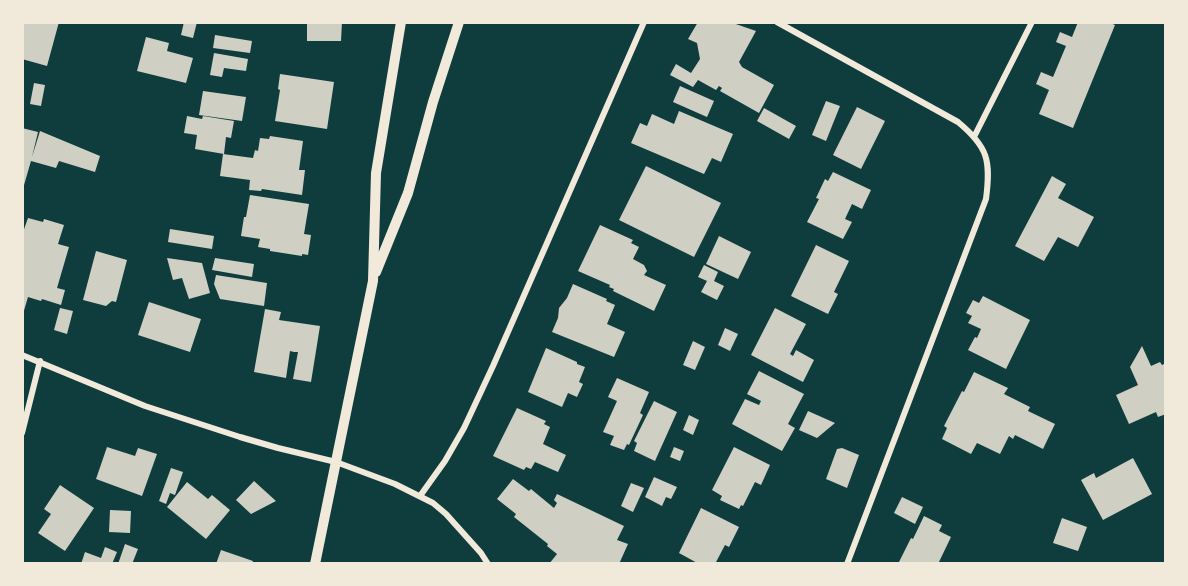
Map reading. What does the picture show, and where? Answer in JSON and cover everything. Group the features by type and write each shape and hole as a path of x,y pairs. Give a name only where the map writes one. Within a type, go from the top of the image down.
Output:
{"street":[{"path":"315,564 373,281 376,173 401,22"},
{"path":"373,281 408,193 433,102 459,22"},
{"path":"420,496 445,461 469,418 644,22"},
{"path":"777,22 958,122 975,135 986,154 989,178 986,199 847,564"},
{"path":"975,135 1032,22"},
{"path":"22,355 145,405 240,437 336,462 395,484 433,503 446,514 488,564"},
{"path":"22,433 40,361"}],"building":[{"path":"22,22 59,22 47,66 22,59"},
{"path":"184,22 197,22 193,38 181,35"},
{"path":"307,22 342,22 341,41 307,41"},
{"path":"698,22 730,22 756,31 739,62 742,67 774,85 759,113 720,91 722,88 719,86 716,90 698,80 693,87 670,75 676,64 691,73 700,59 697,43 688,39"},
{"path":"1078,22 1108,22 1115,25 1073,128 1039,114 1049,90 1036,84 1041,72 1053,77 1066,46 1056,42 1060,32 1072,37"},
{"path":"215,35 252,41 250,53 213,48"},
{"path":"146,37 169,43 167,51 193,58 186,83 137,71"},
{"path":"214,53 248,59 246,71 224,68 222,77 210,75"},
{"path":"280,74 334,82 327,129 275,121"},
{"path":"34,83 45,85 41,106 30,104"},
{"path":"680,86 714,101 707,117 673,102"},
{"path":"203,91 246,97 242,121 199,115"},
{"path":"826,101 840,106 826,141 812,135"},
{"path":"857,107 885,121 861,169 833,155"},
{"path":"764,108 796,126 789,139 757,121"},
{"path":"679,111 733,134 721,162 712,158 704,174 631,143 640,123 647,126 652,114 674,124"},
{"path":"187,116 234,121 231,138 226,137 224,154 195,149 197,135 184,133"},
{"path":"22,128 38,132 32,157 40,131 100,156 95,172 59,161 56,168 31,161 22,192"},
{"path":"270,136 303,141 299,170 305,170 302,195 262,189 261,191 249,190 250,180 220,176 223,154 253,158 255,150 258,151 260,138 269,139"},
{"path":"646,166 721,203 694,257 619,220"},
{"path":"833,172 871,190 862,209 852,204 845,219 852,222 843,239 807,222 819,199 816,198 825,179 828,181"},
{"path":"1052,176 1066,184 1058,198 1094,217 1078,247 1058,237 1044,261 1015,246"},
{"path":"250,195 309,204 304,234 311,235 308,255 270,251 270,249 258,247 260,239 241,236"},
{"path":"28,218 43,222 44,219 64,225 58,244 69,247 57,288 65,290 61,305 28,297 23,314 22,235"},
{"path":"600,225 633,240 631,243 639,247 633,259 644,265 647,271 644,275 666,285 654,311 613,291 610,285 578,271"},
{"path":"170,229 214,236 212,249 168,242"},
{"path":"719,236 751,252 738,279 706,264"},
{"path":"816,245 849,261 834,292 838,294 828,314 791,296"},
{"path":"96,251 127,260 116,302 112,301 106,306 83,300"},
{"path":"167,258 202,263 210,293 189,299 182,278 173,280"},
{"path":"215,258 254,264 252,277 212,270"},
{"path":"704,265 718,272 714,281 724,286 717,300 701,292 707,281 698,277"},
{"path":"216,275 267,283 264,306 220,299 214,284"},
{"path":"573,284 615,305 607,324 625,332 614,357 552,332 558,318 559,308 567,298"},
{"path":"983,296 1030,320 1006,369 968,350 981,329 968,323 972,316 966,313 973,300 979,303"},
{"path":"149,302 201,319 190,352 138,335"},
{"path":"60,308 73,311 67,334 54,330"},
{"path":"775,308 806,324 790,354 793,356 796,350 814,360 803,382 751,355"},
{"path":"265,309 281,312 279,320 320,326 311,382 293,379 298,352 290,351 286,378 254,372"},
{"path":"725,328 738,334 730,351 718,345"},
{"path":"693,341 705,347 695,370 683,365"},
{"path":"1142,346 1151,366 1160,362 1162,365 1166,363 1166,414 1158,417 1156,412 1129,424 1116,395 1138,385 1130,367"},
{"path":"546,348 585,367 579,382 583,384 577,397 568,393 562,407 528,392"},
{"path":"759,371 804,394 788,424 795,428 782,451 732,424 745,399 759,405 761,401 747,394"},
{"path":"974,372 1008,388 1004,394 1030,407 1028,411 1055,424 1043,449 1015,435 1013,439 1009,436 1000,454 977,443 971,454 942,439 947,428 944,426"},
{"path":"617,378 649,392 640,413 643,415 629,445 627,444 624,450 610,445 614,436 603,432 617,401 608,397"},
{"path":"654,401 677,412 655,461 634,451 637,443 634,441"},
{"path":"517,408 546,421 544,424 550,427 543,444 566,455 558,472 535,462 531,469 526,467 524,470 493,456"},
{"path":"808,411 835,423 817,438 799,430"},
{"path":"689,415 699,420 693,435 683,430"},
{"path":"107,447 135,456 138,448 157,454 142,496 96,479"},
{"path":"674,447 684,451 680,461 670,457"},
{"path":"734,447 770,465 761,485 755,482 743,506 741,505 739,509 720,500 722,496 712,490"},
{"path":"842,448 859,455 847,488 826,479 837,449"},
{"path":"1133,458 1152,494 1103,520 1081,480 1094,473 1096,478"},
{"path":"171,468 183,472 175,495 170,493 166,504 159,501"},
{"path":"654,477 677,487 671,499 666,497 662,506 645,497"},
{"path":"513,479 529,491 531,489 554,508 557,503 554,500 557,494 624,526 617,540 628,544 619,564 549,564 557,554 497,499"},
{"path":"254,481 276,501 251,514 236,500"},
{"path":"187,482 208,499 212,495 230,510 206,539 167,507"},
{"path":"631,483 644,488 633,512 621,506"},
{"path":"60,485 94,508 65,551 38,533 51,514 44,509"},
{"path":"902,497 923,507 915,524 894,513"},
{"path":"701,508 739,527 729,547 725,545 715,564 699,564 679,553"},
{"path":"110,510 131,511 130,533 109,532"},
{"path":"924,516 942,525 939,531 951,537 938,564 898,564 911,538 913,539"},
{"path":"1062,518 1087,527 1078,551 1053,543"},
{"path":"125,544 138,549 132,564 118,564"},
{"path":"105,547 117,552 112,564 81,564 85,552 101,558"},
{"path":"221,550 253,561 252,564 216,564"}]}
